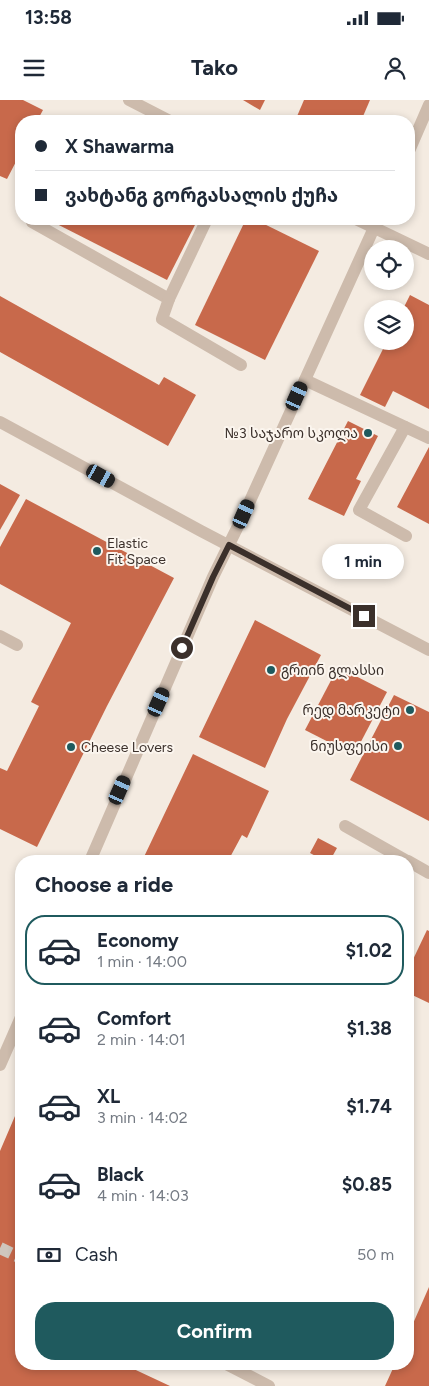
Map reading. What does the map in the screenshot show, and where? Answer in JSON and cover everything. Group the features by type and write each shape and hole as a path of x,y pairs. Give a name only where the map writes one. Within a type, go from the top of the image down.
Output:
{"street":[{"path":"129,100 158,115"},
{"path":"415,137 429,105"},
{"path":"37,225 169,299"},
{"path":"204,225 169,299 162,319 241,365"},
{"path":"93,855 213,577 375,225"},
{"path":"379,225 429,254"},
{"path":"305,380 429,438"},
{"path":"0,422 201,531 429,650"},
{"path":"405,427 359,510 406,536"},
{"path":"0,636 17,645"},
{"path":"345,826 396,855"},
{"path":"414,865 429,873"},
{"path":"0,1065 15,1031"},
{"path":"238,1370 269,1386"}],"building":[{"path":"0,100 23,100 43,110 40,115 15,115 15,164 7,179 0,176"},
{"path":"243,100 265,100 260,110"},
{"path":"304,100 370,100 364,115 298,115"},
{"path":"59,225 195,225 167,280"},
{"path":"243,225 266,225 319,251 265,360 195,325"},
{"path":"410,295 429,305 429,409 393,391 385,407 360,395 382,350 414,350 414,300 408,300"},
{"path":"0,296 159,385 164,377 196,395 168,446 0,352"},
{"path":"348,421 378,436 356,479 361,481 344,516 308,499"},
{"path":"429,447 429,524 397,507"},
{"path":"0,484 20,495 0,530"},
{"path":"26,499 174,578 107,706 37,847 0,829 0,768 7,771 39,706 31,702 71,623 0,584 0,547"},
{"path":"255,620 321,655 287,719 265,768 199,737"},
{"path":"338,667 387,692 354,755 305,730"},
{"name":"ნიუსფეისი","path":"394,695 429,712 429,821 350,780"},
{"path":"193,754 269,791 247,838 242,835 231,855 145,855"},
{"path":"318,838 337,848 333,855 314,855 310,853"},
{"path":"427,930 429,931 429,1003 414,996 414,957"},
{"path":"15,1116 15,1370 136,1370 170,1386 0,1386 0,1151"},
{"path":"429,1287 429,1386 385,1386 392,1370 414,1370 414,1321"}],"tunnel":[{"path":"0,1248 15,1255"}],"place":[{"name":"№3 საჯარო სკოლა","path":"368,433"},
{"name":"Elastic Fit Space","path":"97,551"},
{"name":"გრიინ გლასსი","path":"271,670"},
{"name":"რედ მარკეტი","path":"410,710"},
{"name":"ნიუსფეისი","path":"398,746"},
{"name":"Cheese Lovers","path":"71,747"}],"route":[{"path":"182,648 229,545 364,616"}]}
